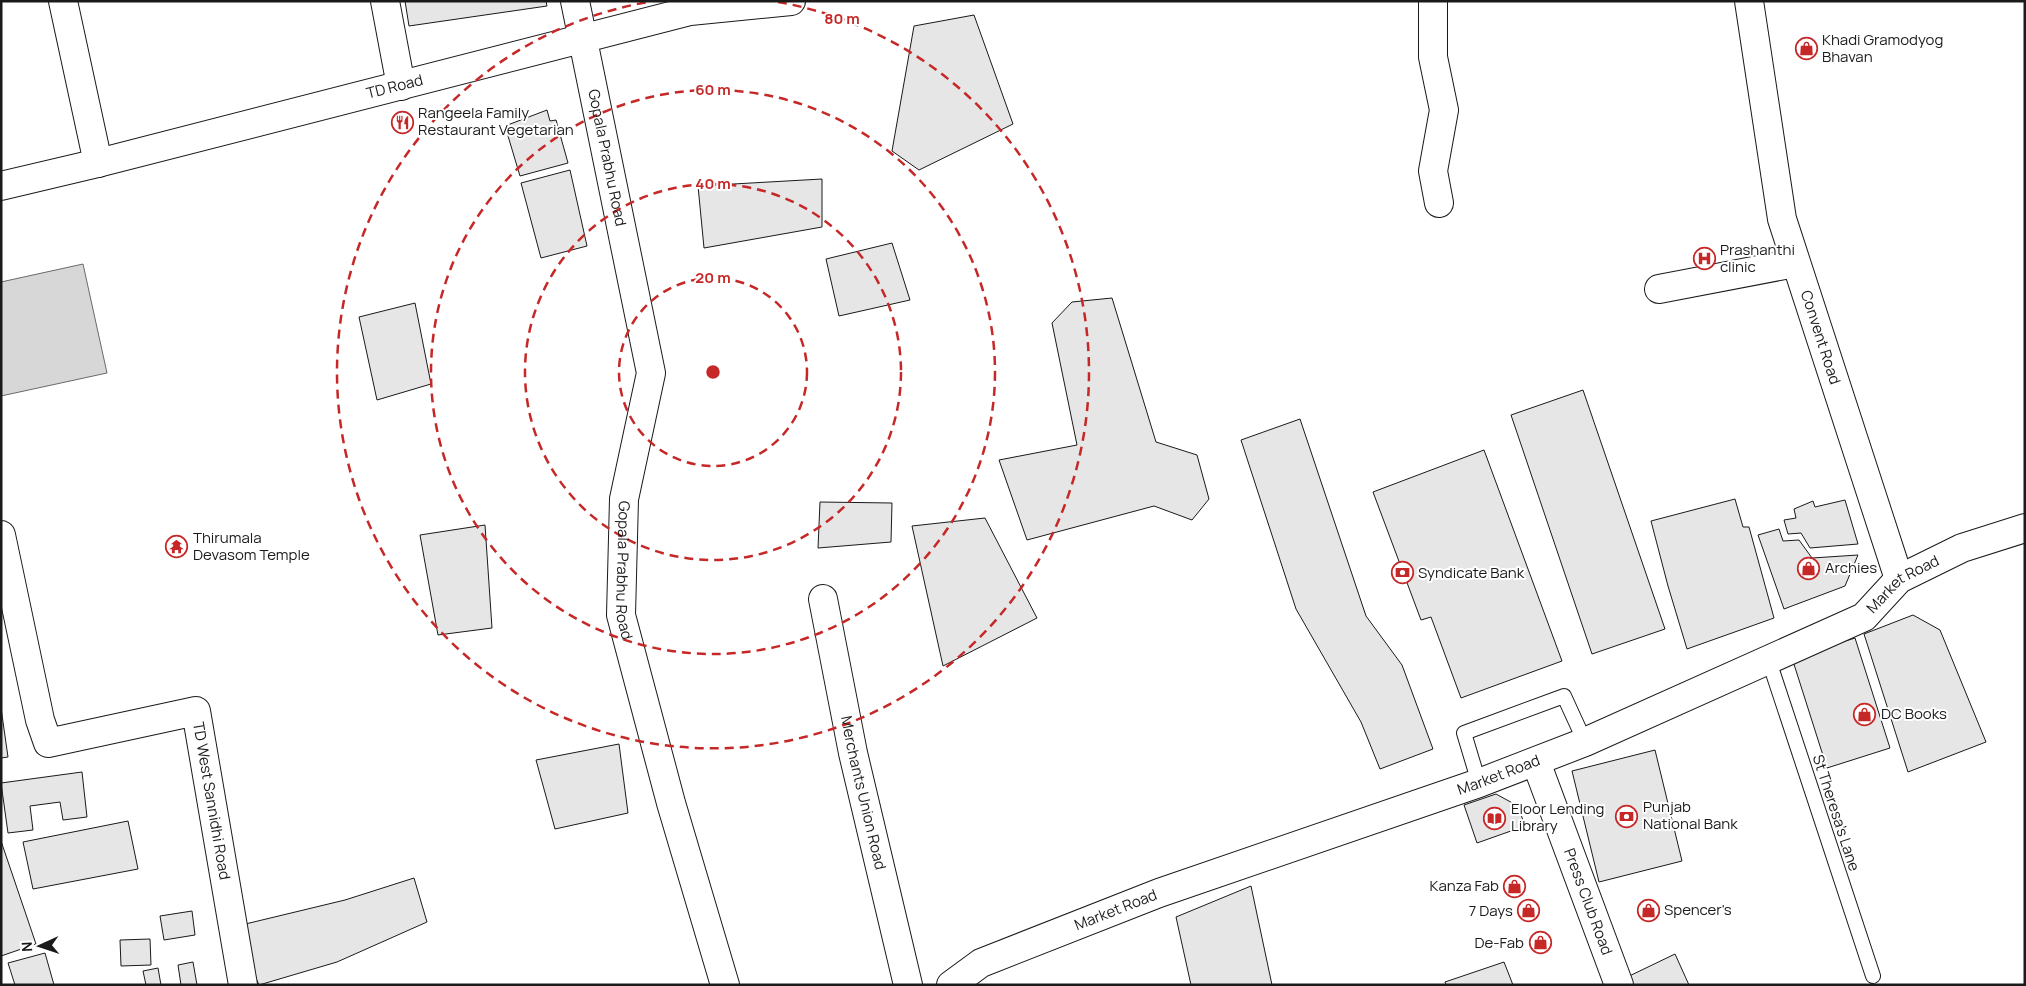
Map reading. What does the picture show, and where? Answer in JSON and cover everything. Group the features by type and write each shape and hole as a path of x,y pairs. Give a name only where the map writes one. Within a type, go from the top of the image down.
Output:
{"street":[{"path":"63,1 98,163"},
{"path":"385,1 401,86"},
{"name":"Gopala Prabhu Road","path":"575,1 651,373 624,498 621,615 671,803 725,985"},
{"name":"TD Road","path":"1,186 98,163 690,11 791,1"},
{"path":"1433,1 1433,57 1444,110 1433,171 1439,203"},
{"name":"Convent Road","path":"1749,1 1782,219 1899,579"},
{"path":"1659,289 1795,263"},
{"name":"Market Road","path":"951,985 981,963 1159,893 1479,783 1585,742 1864,617 1899,579 1962,548 2025,528"},
{"name":"TD West Sannidhi Road","path":"1,534 40,720 48,743 196,711 243,985"},
{"name":"Merchants Union Road","path":"823,600 853,753 908,985"},
{"name":"Press Club Road","path":"1536,762 1619,985"}],"lane":[{"name":"St Theresa's Lane","path":"1769,661 1873,976"},
{"path":"1479,783 1464,733 1564,696 1585,742"}],"shaded area":[{"path":"83,264 107,373 1,396 1,282"}],"building":[{"path":"405,1 546,1 547,6 409,26"},
{"path":"974,15 1013,124 919,170 892,151 914,26"},
{"path":"547,110 550,121 556,120 568,163 520,176 505,126"},
{"path":"570,170 587,246 541,258 521,183"},
{"path":"822,179 822,227 704,248 698,186"},
{"path":"892,243 910,300 839,316 826,259"},
{"path":"1112,298 1156,442 1197,455 1209,499 1192,520 1154,506 1027,540 999,460 1077,445 1052,323 1072,302"},
{"path":"415,303 431,384 377,400 359,317"},
{"path":"1583,390 1665,629 1592,654 1511,415"},
{"path":"1300,419 1366,616 1402,665 1433,749 1380,769 1361,722 1296,609 1241,440"},
{"path":"1484,450 1562,661 1461,698 1431,617 1421,620 1373,492"},
{"path":"1735,499 1743,527 1749,527 1774,618 1687,649 1651,521"},
{"path":"1845,500 1858,544 1810,548 1801,533 1788,534 1784,520 1796,518 1794,509 1813,501 1815,507"},
{"path":"820,502 892,503 891,542 818,548"},
{"path":"985,518 1037,618 943,666 912,526"},
{"path":"485,525 492,628 438,635 420,535"},
{"path":"1779,529 1783,541 1799,540 1812,558 1858,555 1845,586 1784,609 1758,535"},
{"path":"1913,615 1940,630 1986,742 1908,772 1864,634"},
{"path":"1855,638 1890,748 1827,768 1792,658"},
{"path":"1,708 8,757 1,758"},
{"path":"619,744 628,813 555,829 536,760"},
{"name":"Punjab National Bank","path":"1655,750 1682,861 1599,882 1572,771"},
{"path":"82,772 87,817 63,820 60,802 30,806 33,830 8,833 1,783"},
{"path":"1496,794 1518,806 1525,826 1477,843 1464,805"},
{"path":"128,821 138,869 33,889 23,842"},
{"path":"1,841 36,944 1,956"},
{"path":"414,878 427,922 337,962 259,985 233,927 345,900"},
{"path":"1251,886 1272,985 1191,985 1176,917"},
{"path":"192,911 195,935 164,940 160,916"},
{"path":"150,939 151,965 121,966 120,940"},
{"path":"45,953 54,985 15,985 8,963"},
{"path":"1675,954 1689,985 1623,985 1621,980"},
{"path":"193,962 197,985 181,985 178,965"},
{"path":"1504,962 1513,985 1446,985 1445,982"},
{"path":"158,968 161,985 146,985 143,971"}],"place":[{"name":"Khadi Gramodyog Bhavan","path":"1806,49"},
{"name":"Rangeela Family Restaurant Vegetarian","path":"402,122"},
{"name":"Prashanthi clinic","path":"1704,259"},
{"name":"Thirumala Devasom Temple","path":"177,547"},
{"name":"Archies","path":"1809,568"},
{"name":"Syndicate Bank","path":"1402,573"},
{"name":"DC Books","path":"1865,714"},
{"name":"Punjab National Bank","path":"1627,816"},
{"name":"Eloor Lending Library","path":"1495,818"},
{"name":"Kanza Fab","path":"1515,886"},
{"name":"Spencer's","path":"1648,910"},
{"name":"7 Days","path":"1529,911"},
{"name":"De-Fab","path":"1540,943"}]}
